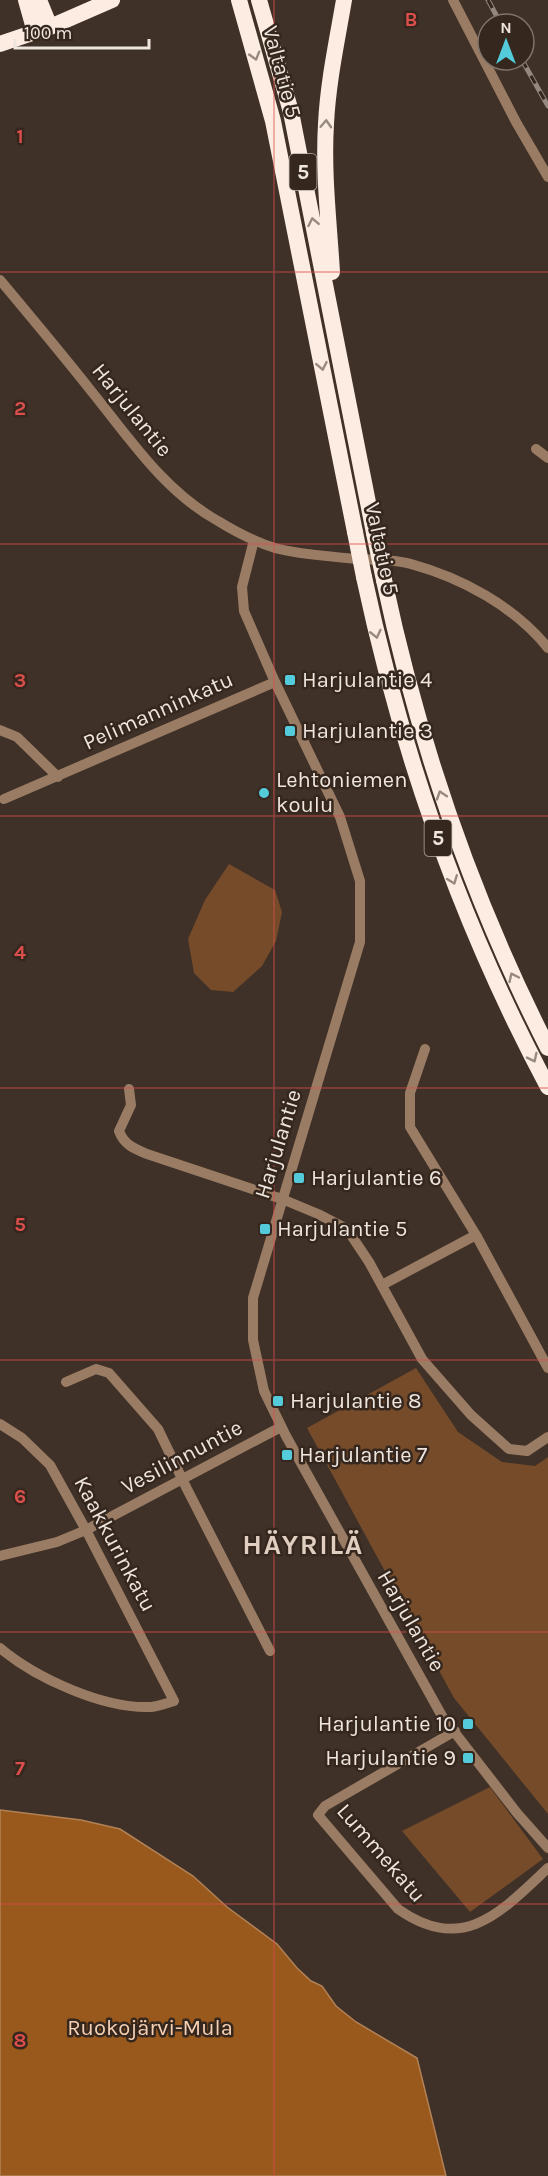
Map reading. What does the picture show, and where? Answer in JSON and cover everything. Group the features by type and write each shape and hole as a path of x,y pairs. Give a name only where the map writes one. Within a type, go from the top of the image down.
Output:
{"highway":[{"path":"26,0 43,29"},
{"path":"39,0 43,29"},
{"path":"0,44 112,0"},
{"name":"Valtatie 5","path":"238,0 273,121 364,577 394,703 443,854 472,929 548,1087"},
{"name":"Valtatie 5","path":"259,0 291,112 374,533 412,698 446,811 467,870 501,951 548,1048"},
{"path":"336,342 326,183 326,124 332,70 344,0"}],"street":[{"path":"453,0 516,122 548,177"},
{"name":"Harjulantie","path":"0,280 67,360 156,473 183,498 216,521 254,540 277,548 318,555 409,563 454,579 490,598 522,622 548,648"},
{"path":"536,449 548,459"},
{"name":"Harjulantie","path":"254,540 242,587 244,611 275,682 340,817 360,881 360,942 254,1298 253,1340 264,1391 281,1427 374,1598 442,1716 517,1813 548,1848"},
{"name":"Pelimanninkatu","path":"4,799 275,682"},
{"path":"0,730 17,737 58,777"},
{"path":"424,1049 410,1093 410,1127 476,1234 548,1368"},
{"path":"129,1089 131,1105 119,1131 122,1139 133,1148 282,1199 347,1229 382,1286 422,1359 471,1415 509,1449 527,1451 548,1437"},
{"path":"382,1286 476,1234"},
{"path":"66,1382 96,1369 108,1373 158,1429 270,1651"},
{"name":"Kaakkurinkatu","path":"0,1424 22,1438 50,1465 174,1701 153,1707 121,1704 92,1697 32,1670 0,1648"},
{"name":"Vesilinnuntie","path":"0,1556 57,1542 86,1530 281,1427"},
{"name":"Lummekatu","path":"455,1731 325,1806 318,1815 398,1909 411,1918 439,1929 455,1929 486,1920 520,1894 548,1868"}],"shaded area":[{"path":"229,864 275,890 282,912 276,941 262,966 233,992 211,990 194,973 188,939 205,900"},
{"path":"416,1368 458,1432 502,1462 535,1466 548,1457 548,1814 454,1698 307,1428"},
{"path":"490,1787 543,1859 470,1912 402,1831"},
{"name":"Ruokojärvi-Mula","path":"0,1810 81,1820 120,1829 193,1876 227,1907 277,1944 297,1968 311,1981 322,1986 336,2006 356,2022 417,2058 446,2176 0,2176"}],"railway":[{"path":"488,0 494,12"},
{"path":"529,72 548,106"}],"place":[{"name":"Harjulantie 4","path":"290,680"},
{"name":"Harjulantie 3","path":"290,731"},
{"name":"Lehtoniemen koulu","path":"264,793"},
{"name":"Harjulantie 6","path":"299,1178"},
{"name":"Harjulantie 5","path":"265,1229"},
{"name":"Harjulantie 8","path":"278,1401"},
{"name":"Harjulantie 7","path":"287,1455"},
{"name":"Harjulantie 10","path":"468,1724"},
{"name":"Harjulantie 9","path":"468,1758"}],"district":[{"name":"HÄYRILÄ","path":"303,1544"}]}
